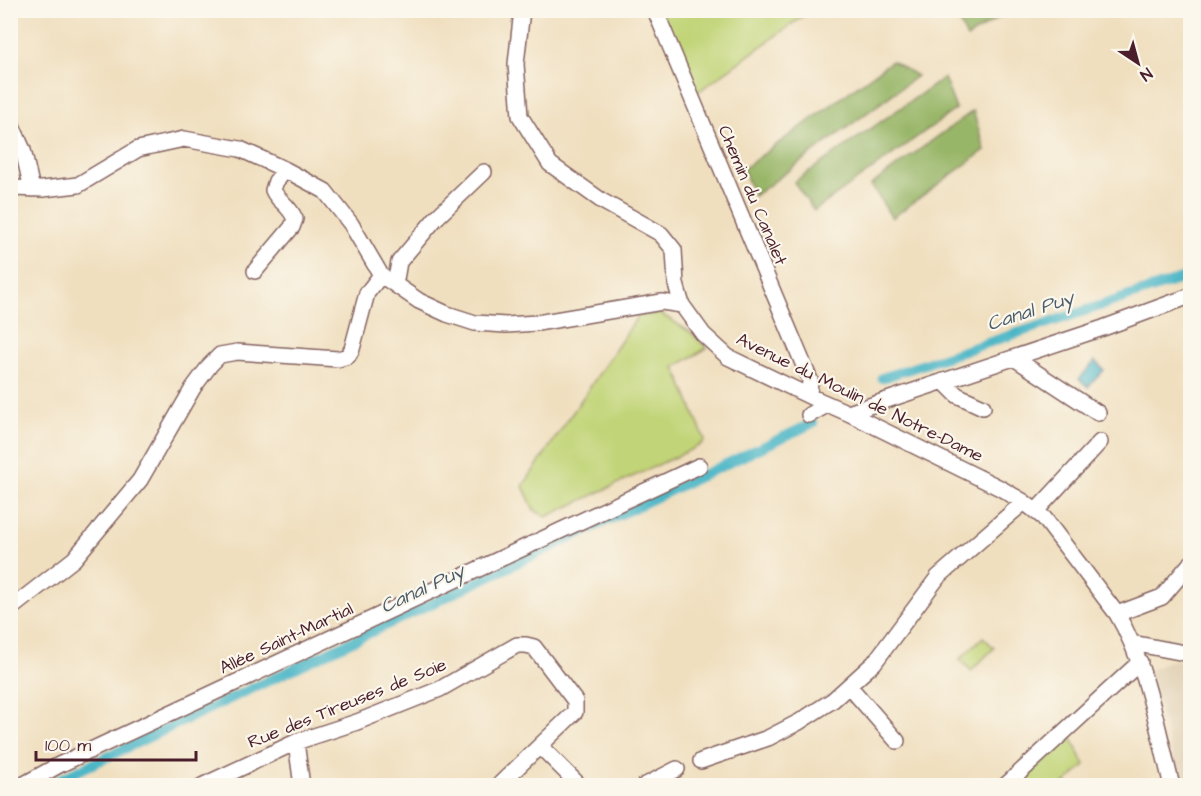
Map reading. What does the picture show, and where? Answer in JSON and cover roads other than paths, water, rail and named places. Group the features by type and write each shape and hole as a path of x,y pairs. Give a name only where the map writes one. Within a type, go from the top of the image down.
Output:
{"street":[{"name":"Avenue du Moulin de Notre-Dame","path":"522,10 516,64 520,116 550,164 602,201 661,234 674,250 676,284 682,305 704,334 728,357 1000,488 1030,507 1053,527 1117,614 1132,643 1140,662 1172,786"},
{"name":"Chemin du Canalet","path":"655,10 810,380 809,396"},
{"path":"10,121 22,150 32,189"},
{"path":"10,188 32,189 78,185 138,149 184,139 240,149 325,191 351,224 381,275 419,301 474,323 506,325 537,323 662,302 682,305"},
{"path":"255,271 292,226 295,219 291,209 275,196 273,190 276,181 286,170"},
{"path":"395,285 399,262 436,218 484,172"},
{"path":"10,609 74,560 140,480 193,388 220,355 237,352 338,359 348,356 352,349 367,293 381,275"},
{"path":"848,413 1103,328 1191,296"},
{"path":"1014,358 1098,413"},
{"path":"942,381 957,395 983,407"},
{"path":"809,415 827,405"},
{"path":"701,761 768,738 799,722 833,700 874,663 938,577 1030,507 1101,442"},
{"name":"Allée Saint-Martial","path":"21,786 81,755 699,466"},
{"path":"1117,614 1162,597 1191,564"},
{"path":"1132,643 1191,654"},
{"name":"Rue des Tireuses de Soie","path":"202,786 296,742 357,722 440,689 517,645 534,647 575,701 575,712 571,718 540,746"},
{"path":"1005,786 1140,662"},
{"path":"849,686 897,741"},
{"path":"296,742 302,786"},
{"path":"498,786 540,746 580,786"},
{"path":"644,786 677,769"}],"water":[{"path":"1095,361 1104,370 1088,387 1079,379"}],"waterway":[{"name":"Canal Puy","path":"882,378 1190,276"},
{"name":"Canal Puy","path":"46,786 813,423"}]}
